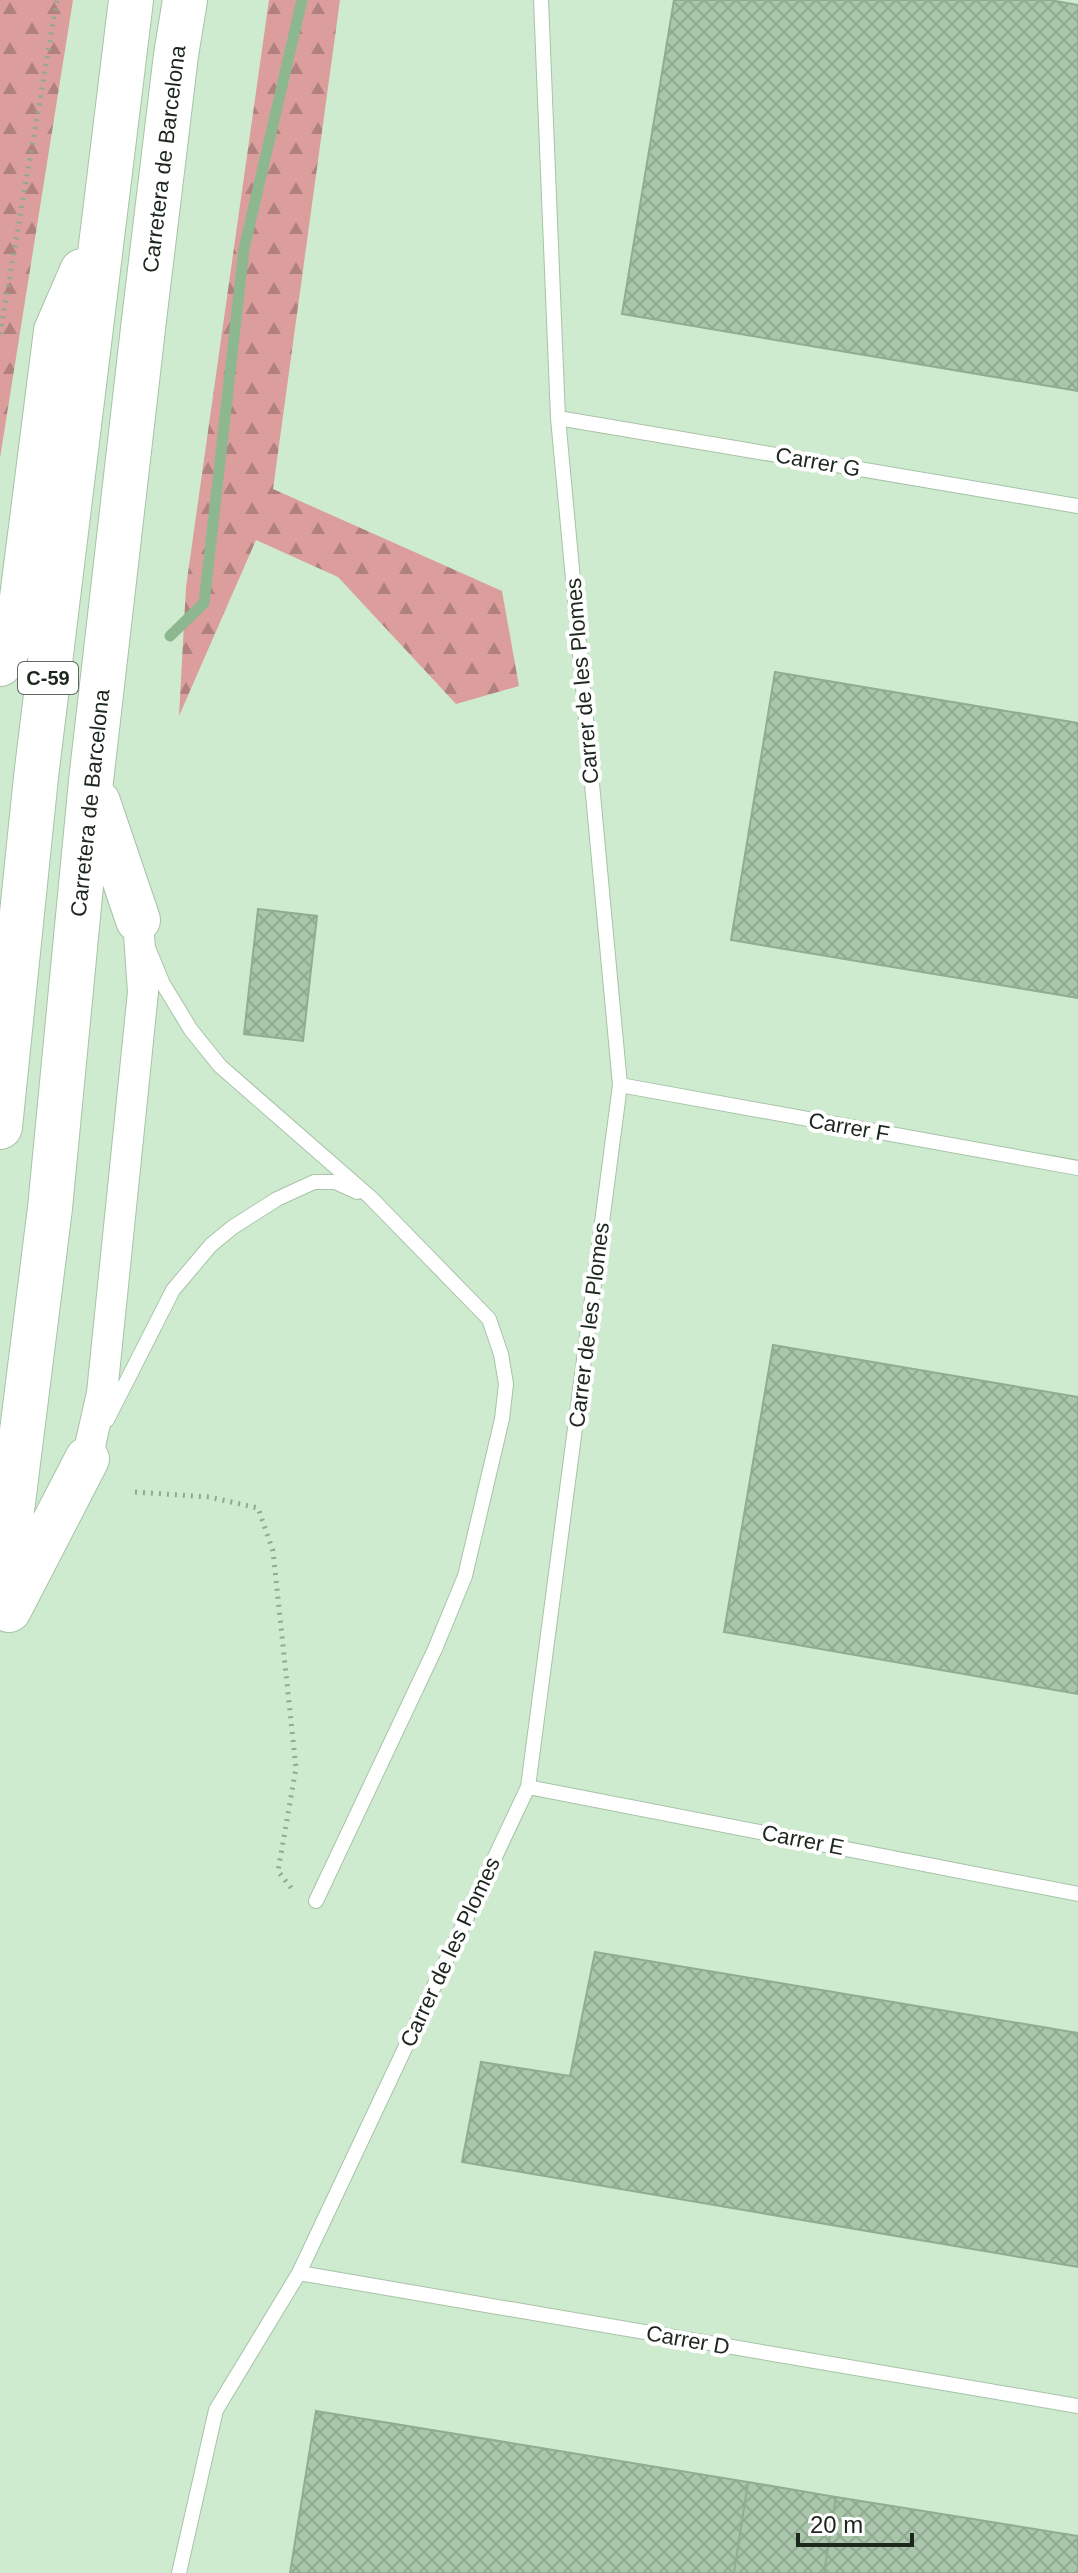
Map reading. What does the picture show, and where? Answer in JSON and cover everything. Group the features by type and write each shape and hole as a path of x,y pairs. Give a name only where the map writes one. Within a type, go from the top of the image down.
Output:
{"highway":[{"name":"C-59","path":"0,1127 36,777 131,0"},
{"name":"Carretera de Barcelona","path":"0,1606 50,1208 91,781 185,0"},
{"path":"176,55 200,0"},
{"path":"0,664 18,629 56,331 101,229"},
{"path":"91,781 138,920"},
{"path":"0,1626 87,1459"}],"street":[{"path":"87,1459 102,1393 143,992 138,920"}],"lane":[{"name":"Carrer de les Plomes","path":"179,2573 216,2410 299,2273 528,1787 620,1085 558,418 541,0"},
{"name":"Carrer G","path":"558,418 1078,506"},
{"path":"138,920 163,984 191,1030 220,1066 370,1197 489,1319 501,1354 506,1384 502,1419 465,1576 435,1649 316,1901"},
{"name":"Carrer F","path":"620,1085 1078,1168"},
{"path":"87,1459 173,1290 211,1245 277,1199 314,1182 335,1182 370,1197"},
{"name":"Carrer E","path":"528,1787 1078,1894"},
{"name":"Carrer D","path":"299,2273 1078,2406"}],"path":[{"path":"0,334 57,0"},
{"path":"135,1492 209,1497 258,1508 273,1551 296,1768 278,1871 294,1892 316,1901"}],"green space":[{"path":"0,0 73,0 0,458"},
{"path":"269,0 340,0 273,489 502,591 519,686 456,704 338,577 256,540 179,716 186,587"}],"building":[{"path":"674,0 1050,0 1078,5 1078,391 622,314"},
{"path":"775,672 1078,723 1078,998 731,940"},
{"path":"258,909 317,916 303,1041 244,1034"},
{"path":"773,1345 1078,1397 1078,1694 724,1632"},
{"path":"595,1952 1078,2033 1078,2267 462,2162 481,2062 570,2076"},
{"path":"316,2411 748,2482 734,2573 290,2573"},
{"path":"748,2482 836,2497 824,2573 734,2573"},
{"path":"836,2497 1078,2536 1078,2573 824,2573"}],"waterway":[{"path":"170,636 204,603 244,249 302,0"}]}
